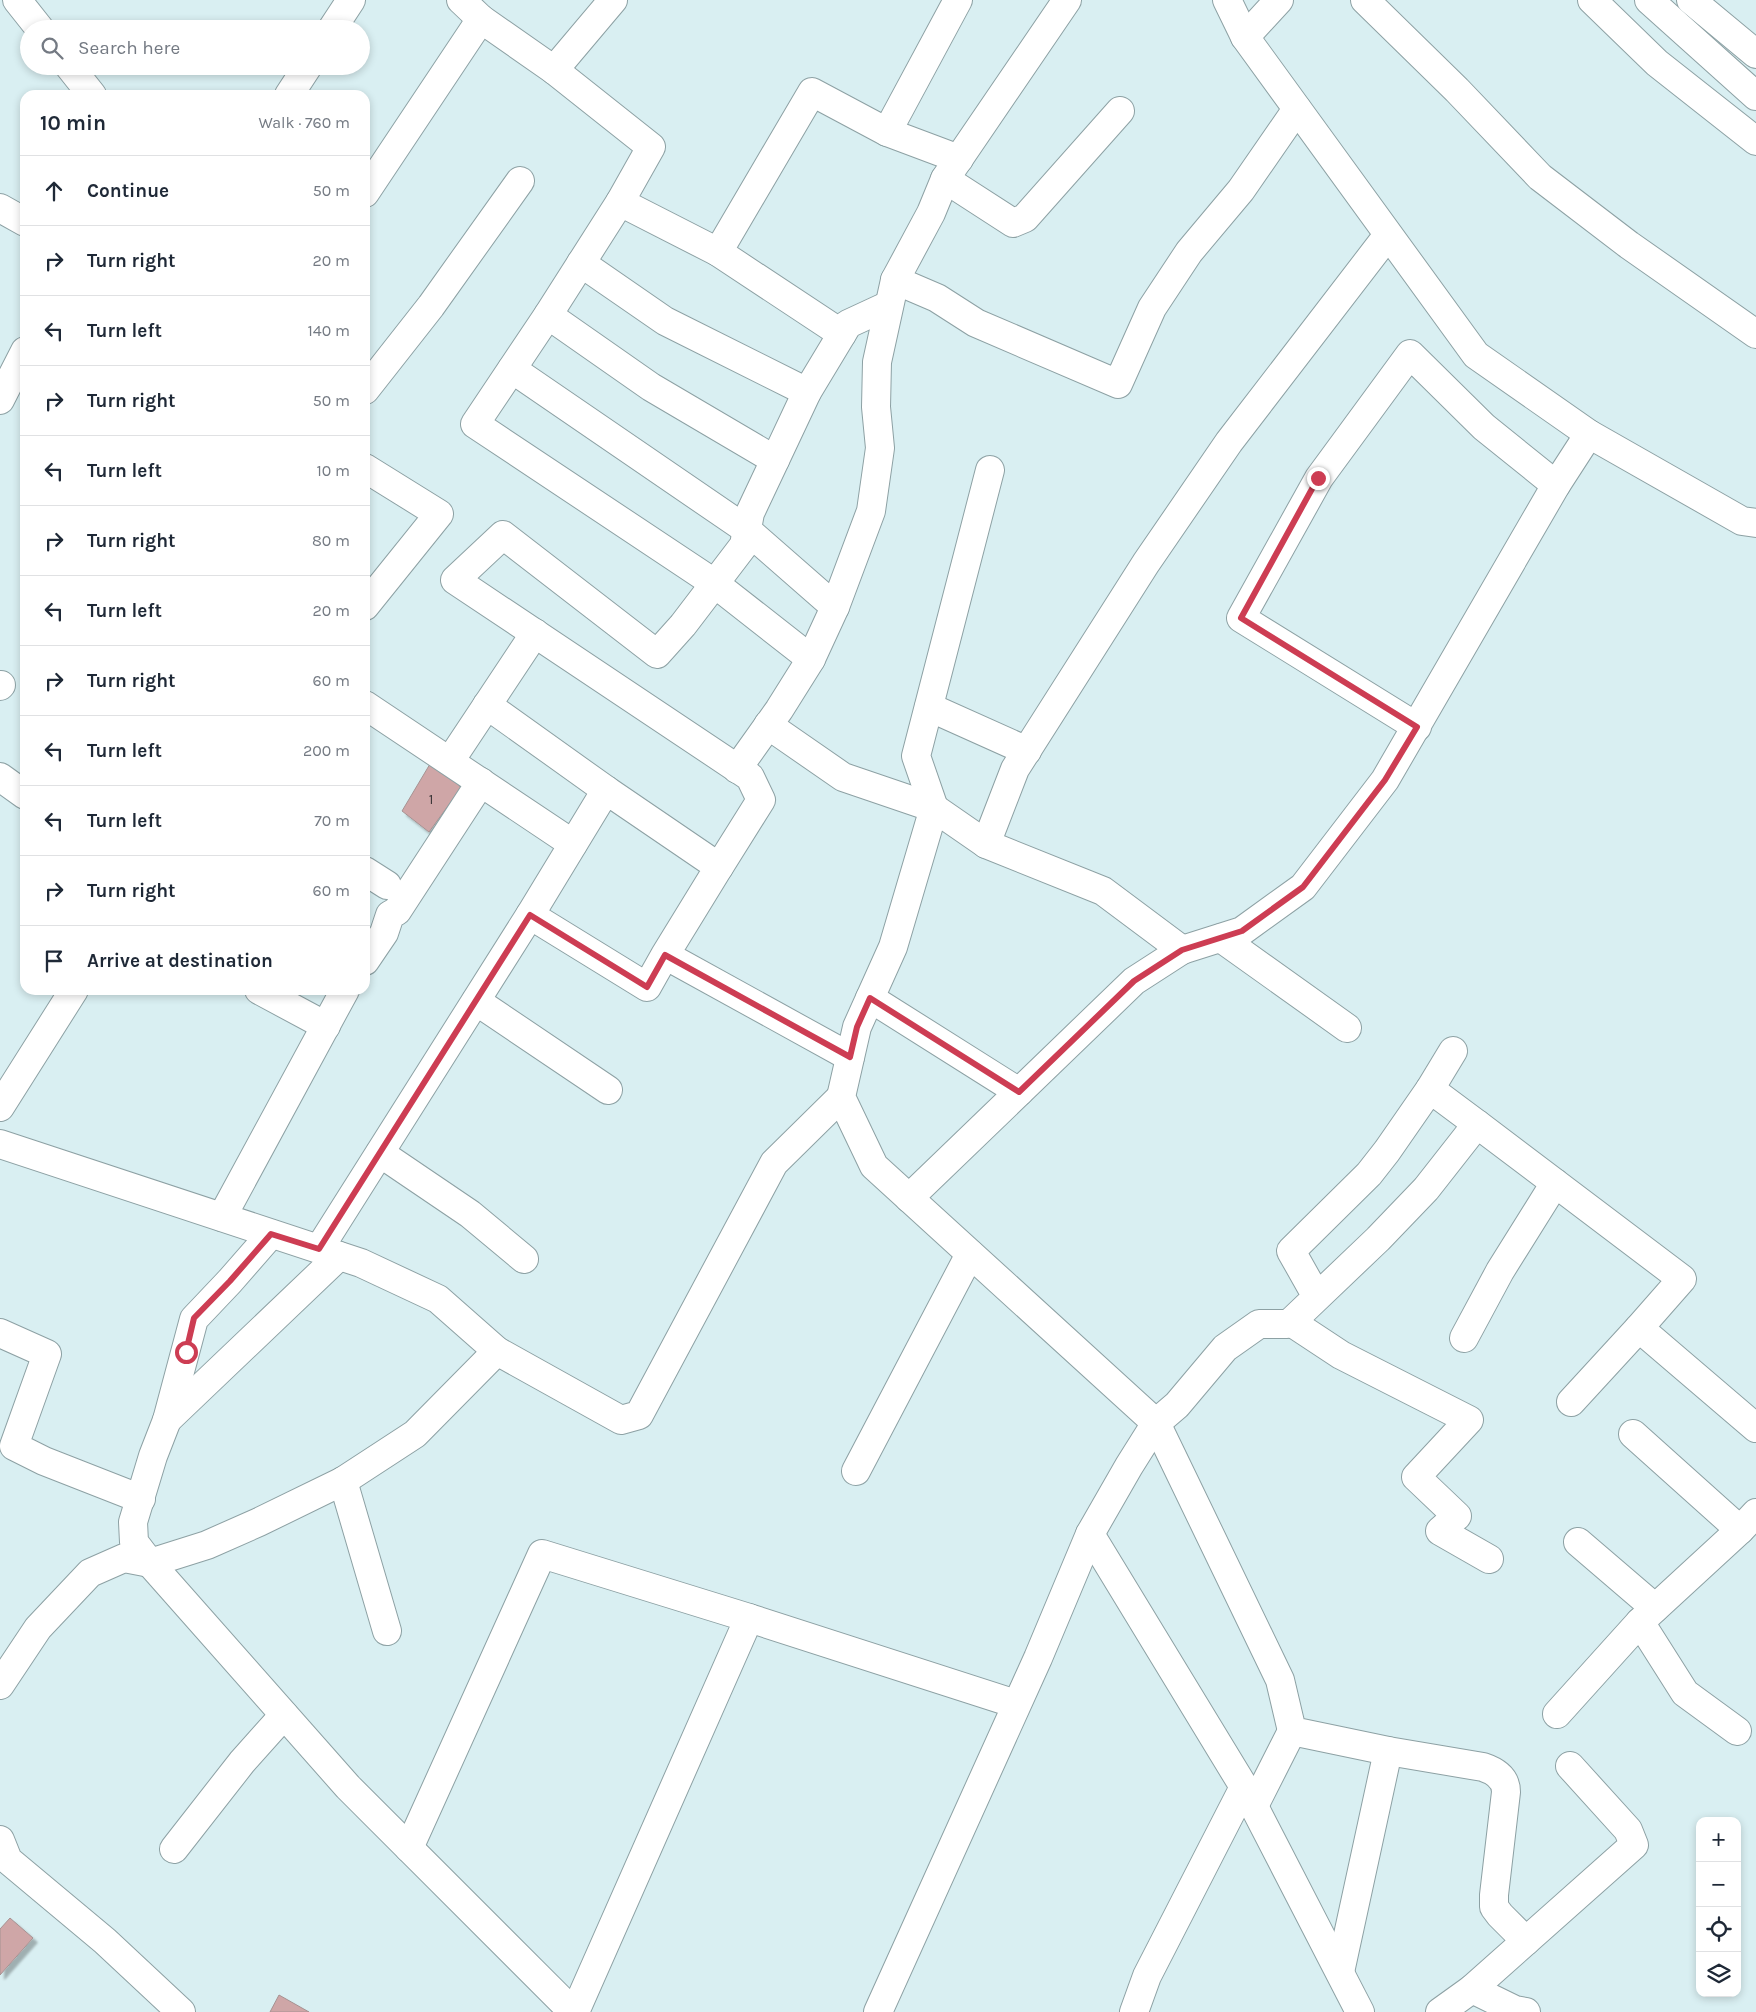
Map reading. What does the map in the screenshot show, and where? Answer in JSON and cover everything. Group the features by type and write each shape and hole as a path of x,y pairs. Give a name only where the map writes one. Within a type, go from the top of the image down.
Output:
{"main road":[{"path":"338,20 351,0"},
{"path":"461,0 481,19 554,70 652,147 620,202 548,316 475,424 714,583 811,658"},
{"path":"554,70 613,0"},
{"path":"887,132 958,0"},
{"path":"737,768 768,725 811,658 835,607 871,511 880,448 876,407 876,362 892,292 952,169 1067,0"},
{"path":"1228,0 1245,37 1476,355 1589,434 1742,520 1756,523"},
{"path":"1245,37 1279,0"},
{"path":"1365,0 1457,90 1540,177 1629,245 1756,334"},
{"path":"1592,0 1657,63 1756,141"},
{"path":"1649,0 1756,96"},
{"path":"1692,0 1756,54"},
{"path":"370,186 481,19"},
{"path":"76,75 88,90"},
{"path":"292,90 302,75"},
{"path":"718,252 812,92 952,169 1013,223 1025,218 1120,111"},
{"path":"530,915 647,987 760,800 750,777 456,580 503,535 656,654 683,625 744,545 750,513 807,392 848,324 892,292 937,298 976,323 1118,384 1152,308 1189,252 1241,190 1297,109"},
{"path":"370,384 432,306 520,181"},
{"path":"620,202 718,252 842,334"},
{"path":"0,208 20,219"},
{"path":"986,844 1015,769 1146,562 1229,442 1388,235"},
{"path":"581,263 665,321 807,392"},
{"path":"548,316 652,387 775,460"},
{"path":"1417,727 1241,618 1318,478 1410,354 1484,427 1556,485"},
{"path":"0,400 20,361"},
{"path":"512,369 747,530 835,607"},
{"path":"909,1198 1134,981 1182,950 1242,931 1303,887 1385,780 1556,485 1589,434"},
{"path":"0,1144 361,1263 438,1299 497,1351 621,1420 639,1415 774,1164 841,1097 857,1027 893,947 934,808 916,756 990,470"},
{"path":"370,471 439,514 370,600"},
{"path":"450,761 536,633"},
{"path":"487,706 719,867"},
{"path":"929,707 1026,751"},
{"path":"370,708 573,844"},
{"path":"768,725 843,777 934,808 986,844 1103,891 1182,950"},
{"path":"0,777 20,791"},
{"path":"370,954 384,933 390,915 397,910 481,782"},
{"path":"167,1420 329,1253 380,1153 530,915 606,790"},
{"path":"1221,938 1347,1028"},
{"path":"665,955 850,1057"},
{"path":"0,1107 71,995"},
{"path":"268,995 326,1026"},
{"path":"222,1217 342,995"},
{"path":"870,998 1019,1092"},
{"path":"476,1001 608,1090"},
{"path":"1317,1297 1291,1251 1369,1174 1430,1089 1453,1051"},
{"path":"1430,1089 1682,1279 1571,1402"},
{"path":"841,1097 874,1166 1156,1423 1280,1680 1292,1731 1249,1796 1147,1976 1139,2010"},
{"path":"878,2012 1038,1658 1090,1534 1156,1423 1177,1405 1225,1348 1259,1324 1287,1324 1292,1322 1426,1189 1477,1124"},
{"path":"380,1153 470,1214 524,1259"},
{"path":"1464,1338 1500,1271 1555,1183"},
{"path":"271,1234 230,1281 194,1318 167,1420 153,1456 133,1522 134,1542 150,1563 348,1787 574,2012 748,1618"},
{"path":"856,1472 970,1254"},
{"path":"1292,1322 1341,1355 1468,1420 1416,1477 1457,1516 1440,1531 1489,1559"},
{"path":"1639,1328 1756,1428"},
{"path":"0,1333 47,1354 14,1446 44,1461 141,1499"},
{"path":"0,1685 38,1628 90,1573 124,1558 150,1563 224,1537 342,1481 415,1434 497,1351"},
{"path":"1557,1714 1648,1615 1748,1522 1633,1434"},
{"path":"342,1481 387,1630"},
{"path":"1090,1534 1249,1796 1360,2012"},
{"path":"1578,1542 1648,1615 1685,1693 1737,1731"},
{"path":"409,1848 542,1554 1016,1704"},
{"path":"174,1849 242,1762 284,1715"},
{"path":"1292,1731 1483,1767 1494,1771 1502,1779 1506,1792 1494,1906 1500,1915 1526,1941"},
{"path":"1340,1972 1388,1750"},
{"path":"1440,2012 1472,1988 1634,1845 1628,1830 1570,1766"},
{"path":"3,1856 105,1941 181,2012"},
{"path":"1472,1988 1515,2010 1526,2012"}],"building":[{"path":"430,764 455,780 461,788 429,832 402,811"},
{"path":"10,1918 33,1938 0,1975 0,1929"},
{"path":"279,1995 309,2012 270,2012"}],"route":[{"path":"186,1352 194,1318 230,1281 271,1234 319,1249 530,915 647,987 665,955 850,1057 857,1027 870,998 1019,1092 1134,981 1182,950 1242,931 1303,887 1385,780 1417,727 1241,618 1318,478"}]}
